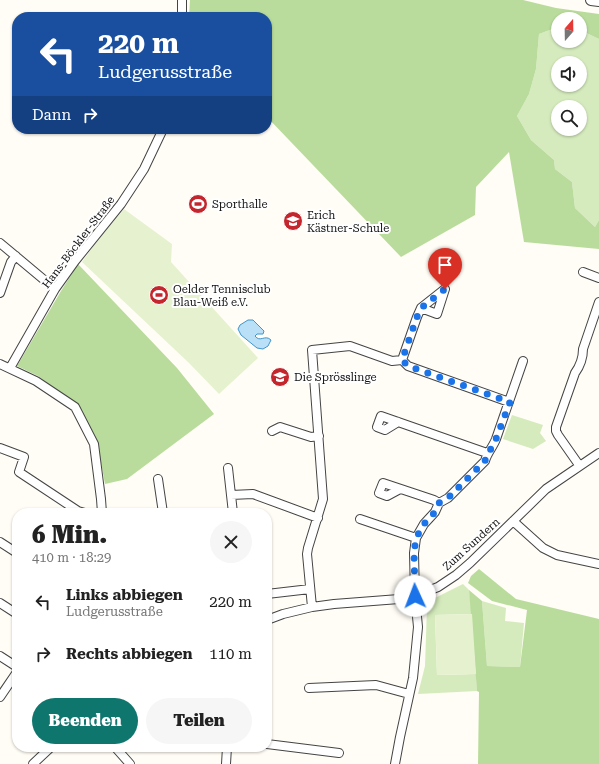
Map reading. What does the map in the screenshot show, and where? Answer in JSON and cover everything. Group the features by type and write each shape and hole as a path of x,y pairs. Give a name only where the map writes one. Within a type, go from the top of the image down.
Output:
{"street":[{"path":"182,0 182,12"},
{"path":"591,0 599,1"},
{"name":"Hans-Böckler-Straße","path":"10,368 55,289 75,261 123,201 144,169 161,134"},
{"path":"0,243 55,289"},
{"path":"0,293 11,262 16,256"},
{"path":"583,272 599,278"},
{"path":"580,465 558,435 556,428 575,373 578,369 583,354 583,349 595,325 599,302"},
{"path":"402,360 421,308"},
{"path":"312,607 307,554 323,499 312,350 350,346 392,361 402,360"},
{"path":"402,360 408,366 510,402"},
{"path":"395,764 413,678 418,627 415,596 414,553 416,538 424,524 435,512 439,503 448,498 485,461 487,453 493,447 510,402 523,361"},
{"path":"0,364 36,381 75,407 94,444 102,508"},
{"path":"398,422 487,453"},
{"path":"272,431 280,427 311,437 319,436"},
{"path":"1,449 24,457 19,472 73,508"},
{"name":"Zum Sundern","path":"272,618 312,607 399,599 415,596 438,587 470,563 546,489 599,453"},
{"path":"228,468 232,508"},
{"path":"158,479 162,508"},
{"path":"400,489 439,503"},
{"path":"231,495 253,494 318,518"},
{"path":"360,519 416,538"},
{"path":"514,521 543,548 557,555 599,564"},
{"path":"0,542 12,550"},
{"path":"272,593 310,589"},
{"path":"0,603 12,611"},
{"path":"0,656 12,664"},
{"path":"0,697 12,679"},
{"path":"309,688 376,685 409,694"},
{"path":"272,745 339,753"},
{"path":"32,764 45,752"},
{"path":"119,752 130,764"},
{"path":"226,764 227,752"}],"green space":[{"path":"190,0 523,0 556,8 585,12 551,12 551,30 539,34 536,69 529,94 517,116 531,140 554,160 555,169 572,182 575,208 595,227 599,220 599,249 524,242 509,152 476,187 475,215 401,257 272,122 272,12 189,12"},
{"path":"587,12 599,14 599,39 587,33"},
{"path":"551,30 551,48 587,48 587,33 599,39 599,220 595,227 575,208 572,182 555,169 554,160 531,140 517,116 529,94 536,69 539,34"},
{"name":"Oelder Tennisclub Blau-Weiß e.V.","path":"124,209 172,244 171,262 258,358 219,394 189,363 82,262 97,241"},
{"path":"78,264 177,368 214,414 127,479 105,484 97,441 77,405 38,376 17,366"},
{"path":"512,415 543,425 540,433 546,441 533,449 503,439"},
{"path":"479,569 516,599 599,619 599,764 478,764 479,692 477,691 469,590 482,601 487,666 520,667 527,610 492,601 468,583 471,576"},
{"path":"463,584 469,590 472,614 435,615 437,675 476,674 477,691 418,694 425,666 427,607 429,601"},
{"path":"482,601 506,608 505,621 524,623 520,667 487,666"},
{"path":"472,614 476,674 437,675 435,615"}],"water":[{"path":"248,320 253,320 264,331 263,334 257,334 255,336 257,338 269,338 271,340 268,346 263,349 257,348 241,335 238,329 240,325"}],"place":[{"name":"Sporthalle","path":"198,204"},
{"name":"Erich Kästner-Schule","path":"293,221"},
{"name":"Oelder Tennisclub Blau-Weiß e.V.","path":"159,295"},
{"name":"Die Sprösslinge","path":"280,377"}],"route":[{"path":"415,596 414,553 416,538 424,524 435,512 439,503 448,498 485,461 487,453 493,447 510,402 408,366 402,360 421,308 445,289"}]}
